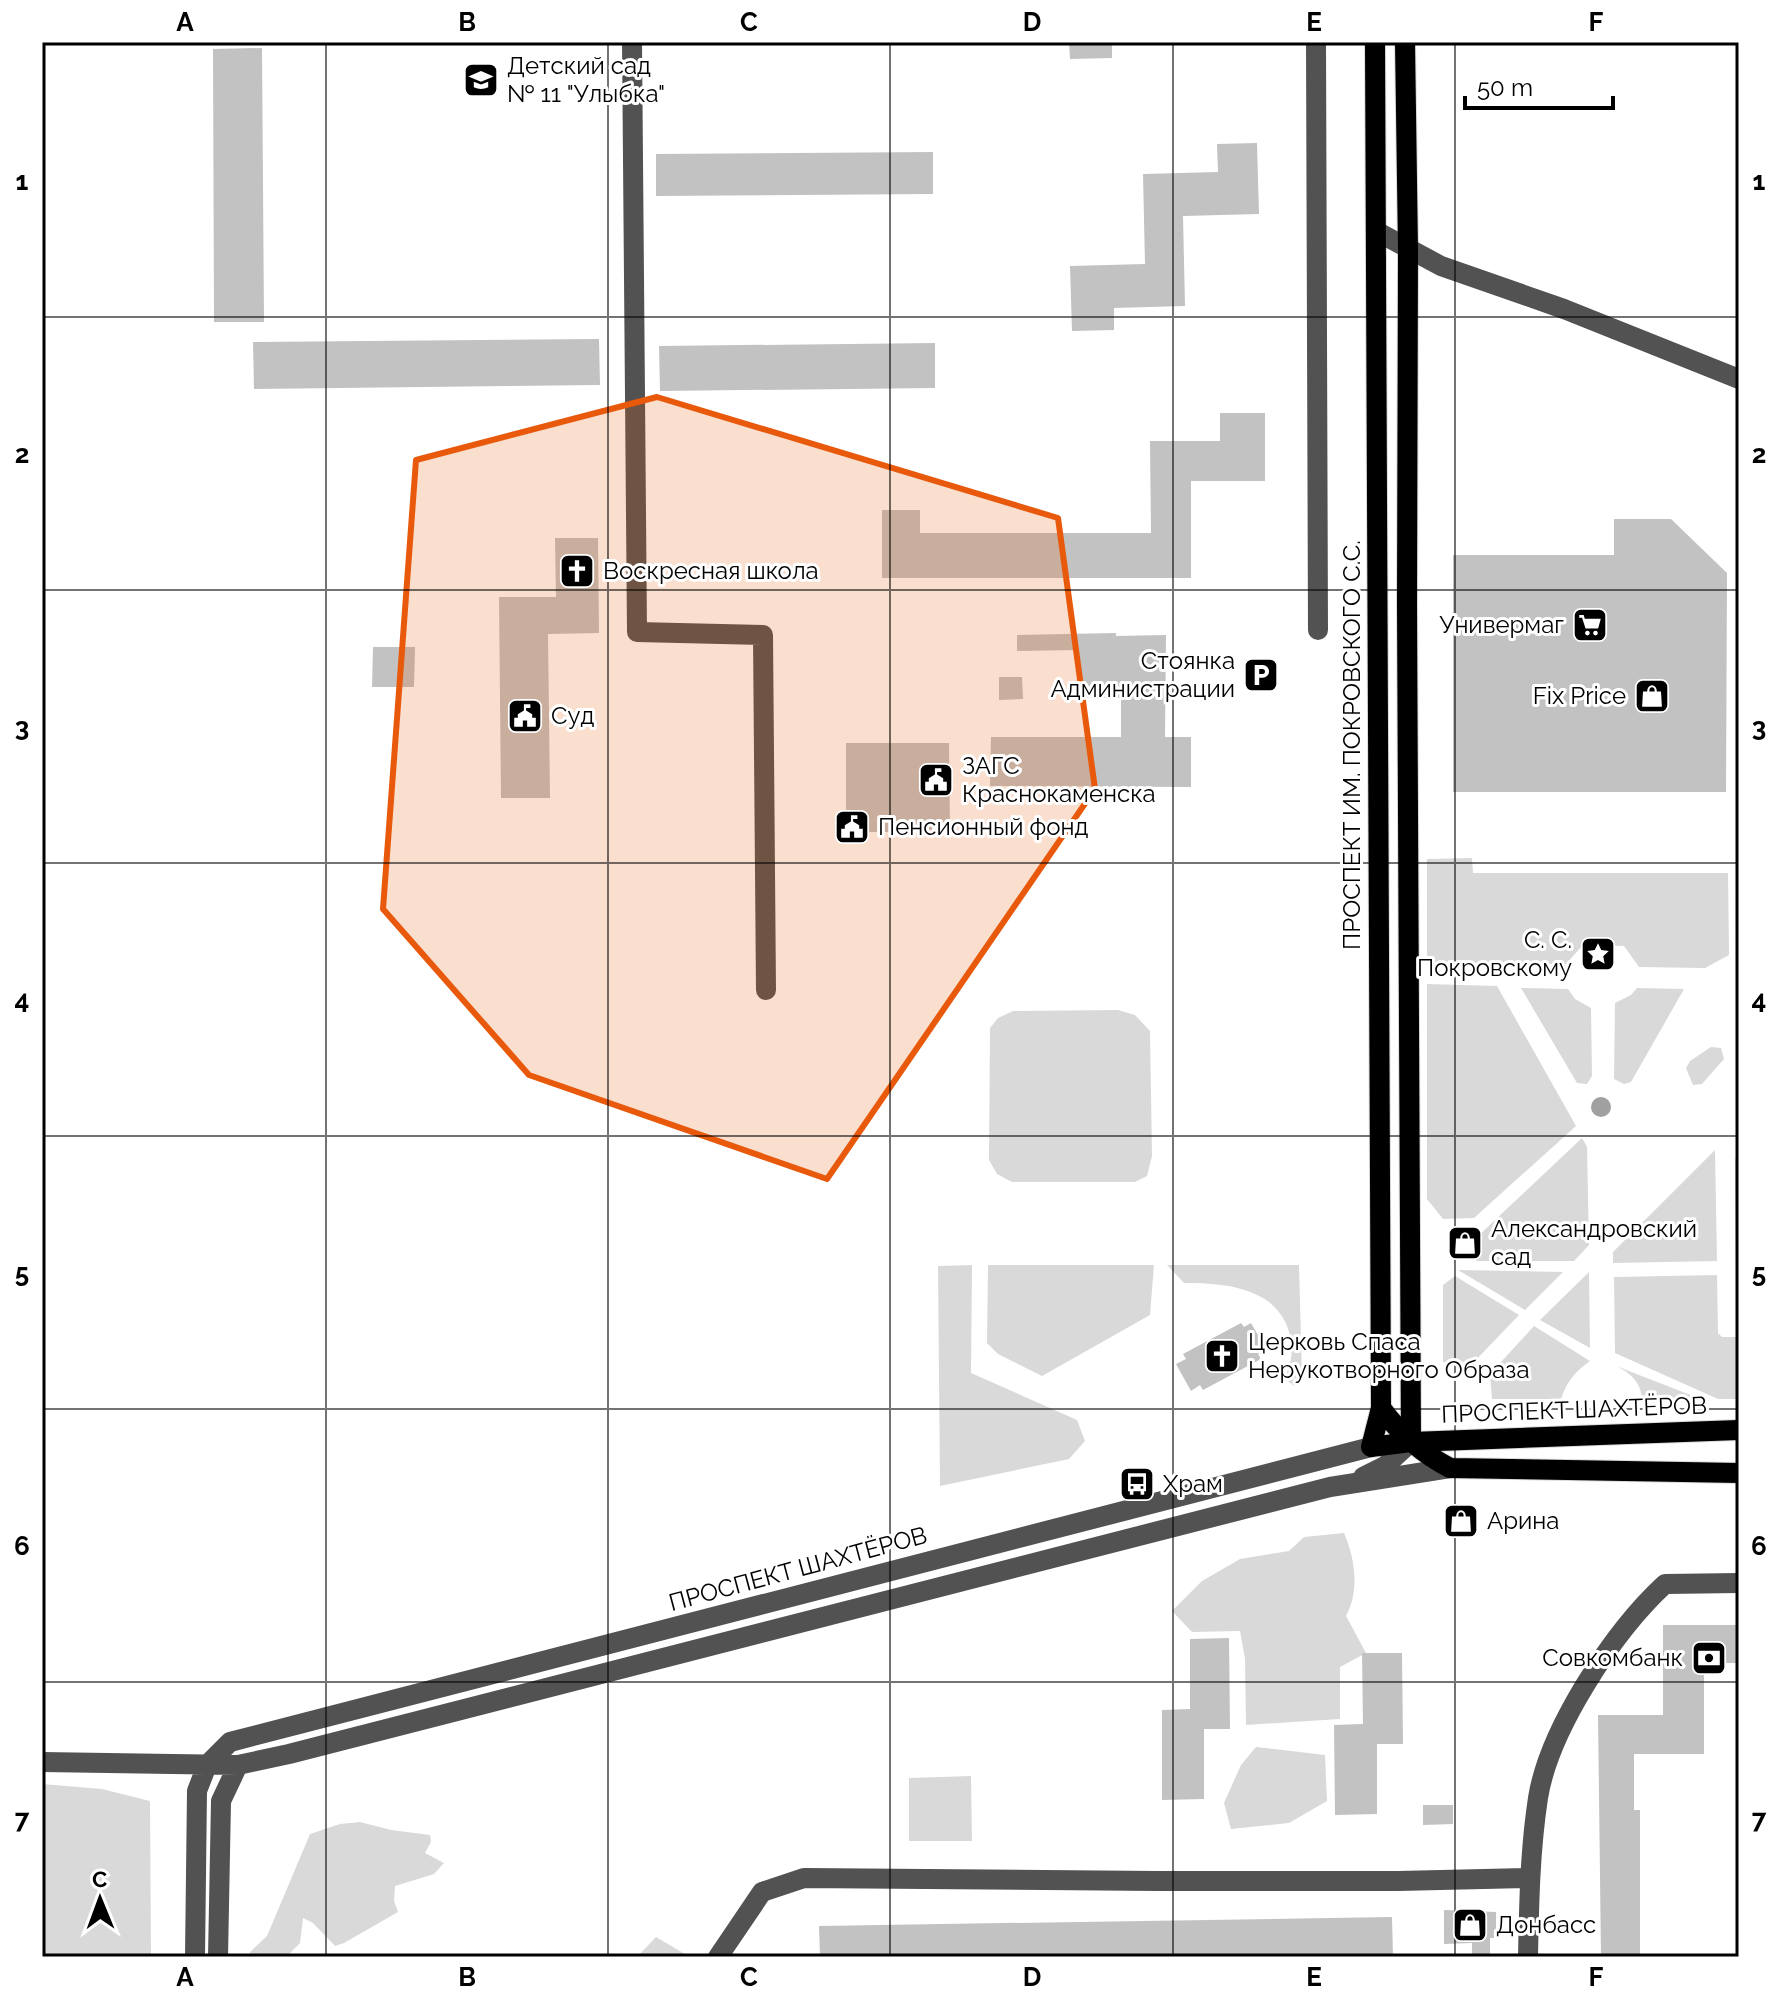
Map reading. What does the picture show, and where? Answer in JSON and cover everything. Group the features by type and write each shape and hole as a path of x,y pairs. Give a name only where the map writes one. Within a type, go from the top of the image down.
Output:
{"main road":[{"name":"ПРОСПЕКТ ИМ. ПОКРОВСКОГО С.С.","path":"1371,1447 1381,1408 1375,42"},
{"path":"1405,42 1411,1442"},
{"name":"ПРОСПЕКТ ШАХТЁРОВ","path":"1381,1408 1425,1456 1450,1468 1739,1473"},
{"name":"ПРОСПЕКТ ШАХТЁРОВ","path":"1371,1447 1411,1442 1739,1430"}],"street":[{"path":"632,42 637,632 763,635 766,990"},
{"path":"1316,42 1318,630"},
{"path":"1376,231 1441,266 1564,309 1739,379"},
{"name":"ПРОСПЕКТ ШАХТЁРОВ","path":"1353,1483 1385,1466 1411,1442"},
{"name":"ПРОСПЕКТ ШАХТЁРОВ","path":"207,1765 230,1742 1371,1447"},
{"name":"ПРОСПЕКТ ШАХТЁРОВ","path":"42,1762 238,1765 1353,1483 1450,1468"},
{"path":"1528,1957 1530,1878 1538,1797 1558,1732 1625,1626 1665,1584 1739,1583"},
{"path":"195,1957 197,1791 207,1765"},
{"path":"218,1957 221,1801 238,1765"},
{"path":"718,1957 762,1892 804,1878 1398,1881 1530,1878"}],"highlighted area":[{"path":"657,397 1058,518 1095,789 827,1179 529,1075 383,909 416,460"}],"shaded area":[{"path":"1472,858 1473,873 1728,873 1729,955 1705,968 1639,967 1624,946 1583,945 1566,964 1427,965 1427,859"},
{"path":"1427,984 1497,986 1576,1126 1474,1218 1443,1219 1427,1199"},
{"path":"1521,988 1568,989 1575,999 1591,1008 1592,1076 1587,1084 1577,1083"},
{"path":"1637,988 1684,989 1631,1082 1624,1084 1614,1079 1615,1003 1631,995"},
{"path":"1118,1010 1135,1015 1150,1031 1152,1156 1147,1176 1135,1182 1012,1182 997,1174 989,1160 990,1028 998,1018 1013,1011"},
{"path":"1711,1047 1721,1048 1724,1059 1702,1084 1693,1085 1686,1068 1690,1061"},
{"path":"1601,1097 1608,1100 1611,1107 1608,1114 1601,1117 1594,1114 1591,1107 1594,1100"},
{"path":"1582,1138 1587,1147 1589,1245 1574,1261 1476,1261 1476,1238"},
{"path":"1715,1150 1717,1261 1613,1263 1613,1252"},
{"path":"1739,1151 1739,1271 1736,1271 1735,1160"},
{"path":"972,1265 971,1373 1077,1420 1085,1441 1069,1459 940,1486 938,1266"},
{"path":"988,1265 1154,1265 1150,1315 1042,1376 998,1354 987,1343"},
{"path":"1167,1265 1299,1265 1302,1376 1294,1386 1284,1378 1291,1355 1289,1331 1268,1301 1240,1288 1184,1283"},
{"path":"1458,1270 1563,1272 1525,1310"},
{"path":"1589,1272 1590,1348 1540,1320"},
{"path":"1717,1275 1718,1333 1722,1337 1739,1337 1739,1399 1718,1399 1615,1353 1614,1277"},
{"path":"1455,1276 1519,1315 1473,1363 1443,1362 1443,1285"},
{"path":"1534,1326 1590,1361 1572,1377 1561,1399 1492,1399 1490,1374"},
{"path":"1616,1366 1706,1401 1642,1403 1635,1380"},
{"path":"1344,1533 1354,1574 1353,1596 1346,1616 1366,1653 1340,1667 1340,1719 1246,1725 1245,1659 1240,1631 1192,1632 1172,1611 1202,1581 1240,1559 1289,1551 1304,1537"},
{"path":"1256,1747 1325,1755 1327,1801 1289,1823 1231,1829 1224,1803 1241,1765"},
{"path":"971,1776 972,1841 909,1841 909,1778"},
{"path":"42,1784 102,1789 150,1801 151,1957 42,1957"},
{"path":"360,1822 430,1835 431,1842 425,1853 444,1863 434,1874 395,1886 394,1901 398,1912 344,1943 335,1946 313,1923 303,1918 300,1943 286,1957 251,1957 250,1952 267,1936 310,1834 340,1824"},
{"path":"656,1937 690,1957 637,1957"}],"building":[{"path":"1069,42 1112,42 1112,58 1070,59"},
{"path":"262,48 264,322 214,322 213,49"},
{"path":"1257,143 1259,214 1183,216 1185,306 1114,308 1114,330 1072,331 1070,266 1145,264 1143,174 1218,172 1217,144"},
{"path":"933,152 933,194 656,196 656,154"},
{"path":"599,339 600,385 254,389 253,342"},
{"path":"935,343 935,388 660,391 659,346"},
{"path":"1220,413 1265,413 1265,481 1191,481 1191,578 882,578 882,510 920,510 920,533 1151,533 1150,441 1220,441"},
{"name":"Универмаг","path":"1614,519 1671,519 1727,573 1726,792 1453,792 1453,555 1614,555"},
{"name":"Суд","path":"555,538 598,538 599,633 548,634 550,798 501,798 499,597 556,597"},
{"path":"1116,633 1116,636 1166,635 1165,737 1191,737 1191,787 990,786 991,737 1121,737 1121,698 1079,698 1078,650 1017,651 1017,635"},
{"path":"373,647 415,647 414,687 372,687"},
{"path":"999,677 1022,677 1023,699 999,700"},
{"path":"846,743 949,743 950,832 846,832"},
{"name":"Александровский сад","path":"1456,1230 1474,1230 1474,1255 1456,1256"},
{"name":"Церковь Спаса Нерукотворного Образа","path":"1241,1323 1244,1327 1251,1323 1266,1349 1258,1354 1261,1359 1203,1390 1200,1385 1191,1391 1176,1364 1186,1359 1183,1354"},
{"path":"1663,1625 1739,1625 1739,1663 1704,1663 1704,1754 1634,1754 1634,1810 1640,1810 1640,1957 1601,1957 1598,1715 1663,1715"},
{"path":"1229,1638 1230,1729 1204,1729 1204,1799 1162,1800 1162,1710 1190,1709 1190,1639"},
{"path":"1362,1653 1402,1653 1403,1744 1377,1744 1377,1814 1335,1815 1334,1725 1363,1724"},
{"path":"1423,1805 1453,1805 1453,1824 1423,1825"},
{"name":"Донбасс","path":"1444,1910 1496,1912 1496,1938 1490,1938 1490,1957 1472,1957 1472,1943 1444,1944"},
{"path":"1392,1917 1393,1957 820,1957 819,1926"}],"place":[{"name":"Детский сад № 11 \"Улыбка\"","path":"481,80"},
{"name":"Воскресная школа","path":"577,571"},
{"name":"Универмаг","path":"1590,625"},
{"name":"Стоянка Администрации","path":"1261,675"},
{"name":"Fix Price","path":"1652,696"},
{"name":"Суд","path":"525,716"},
{"name":"ЗАГС Краснокаменска","path":"936,780"},
{"name":"Пенсионный фонд","path":"852,827"},
{"name":"С. С. Покровскому","path":"1598,954"},
{"name":"Александровский сад","path":"1465,1243"},
{"name":"Церковь Спаса Нерукотворного Образа","path":"1222,1356"},
{"name":"Храм","path":"1137,1484"},
{"name":"Арина","path":"1461,1521"},
{"name":"Совкомбанк","path":"1709,1658"},
{"name":"Донбасс","path":"1470,1925"}]}
